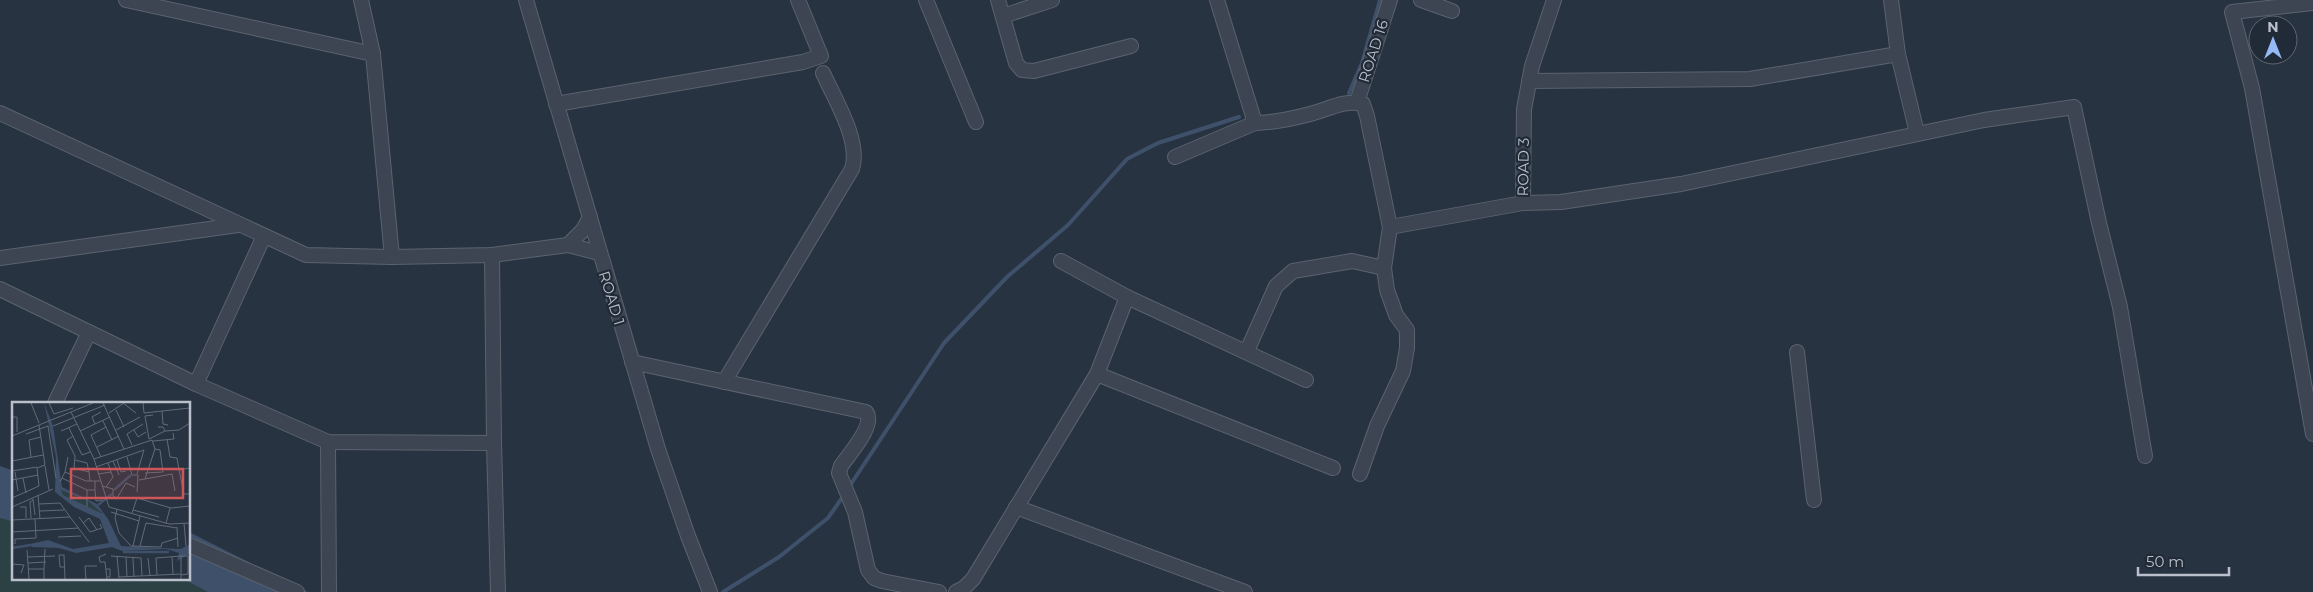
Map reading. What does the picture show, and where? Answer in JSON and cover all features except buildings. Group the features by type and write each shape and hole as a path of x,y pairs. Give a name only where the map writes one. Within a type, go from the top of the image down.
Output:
{"street":[{"path":"126,0 373,54"},
{"path":"361,0 373,54 392,257"},
{"name":"ROAD 1","path":"526,0 658,449 708,588"},
{"path":"556,104 793,64 821,56 798,0"},
{"path":"926,0 976,122"},
{"path":"998,0 1016,63 1022,70 1034,71 1131,46"},
{"path":"1003,16 1052,0"},
{"path":"1216,0 1255,123"},
{"name":"ROAD 16","path":"1356,102 1390,0"},
{"path":"1421,0 1452,11"},
{"name":"ROAD 3","path":"1390,227 1523,203 1524,108 1529,80 1554,0"},
{"path":"1891,0 1898,54 1917,133"},
{"path":"2313,3 2230,6 2252,88 2308,362 2313,434"},
{"path":"1529,80 1750,78 1898,54"},
{"path":"724,382 852,170 855,162 853,142 823,73"},
{"path":"1175,157 1255,123 1276,123 1340,104 1356,102 1363,104 1368,116 1390,227 1384,268 1387,290 1392,305 1407,330 1407,348 1403,371 1377,426 1360,474"},
{"path":"1523,203 1561,202 1680,184 1917,133 2074,106 2099,223 2120,307 2145,456"},
{"path":"0,114 238,225 313,256 492,255 568,246 599,253"},
{"path":"568,246 583,230 590,217"},
{"path":"0,258 238,225"},
{"path":"196,384 264,236"},
{"path":"492,255 498,592"},
{"path":"1061,261 1127,297 1306,380"},
{"path":"1247,351 1276,286 1293,271 1352,261 1384,268"},
{"path":"0,289 196,384 328,442 494,443"},
{"path":"956,592 973,579 1097,374 1127,297"},
{"path":"55,402 89,332"},
{"path":"1797,352 1814,500"},
{"path":"632,362 866,412 869,418 868,426 841,466 840,476 851,500 868,570 874,578 939,592"},
{"path":"1097,374 1332,468"},
{"path":"328,442 329,592"},
{"path":"1016,507 1244,592"},
{"path":"190,545 296,592"}],"green space":[{"path":"0,518 12,521 12,580 185,580 208,592 0,592"}],"water":[{"path":"0,466 12,470 12,521 0,518"},
{"path":"190,533 308,592 208,592 185,580 190,580"}],"waterway":[{"path":"1349,93 1362,63 1380,0"},
{"path":"849,487 944,343 1007,277 1068,225 1127,159 1158,143 1239,117"},
{"path":"723,592 779,557 828,518 844,495"}]}
